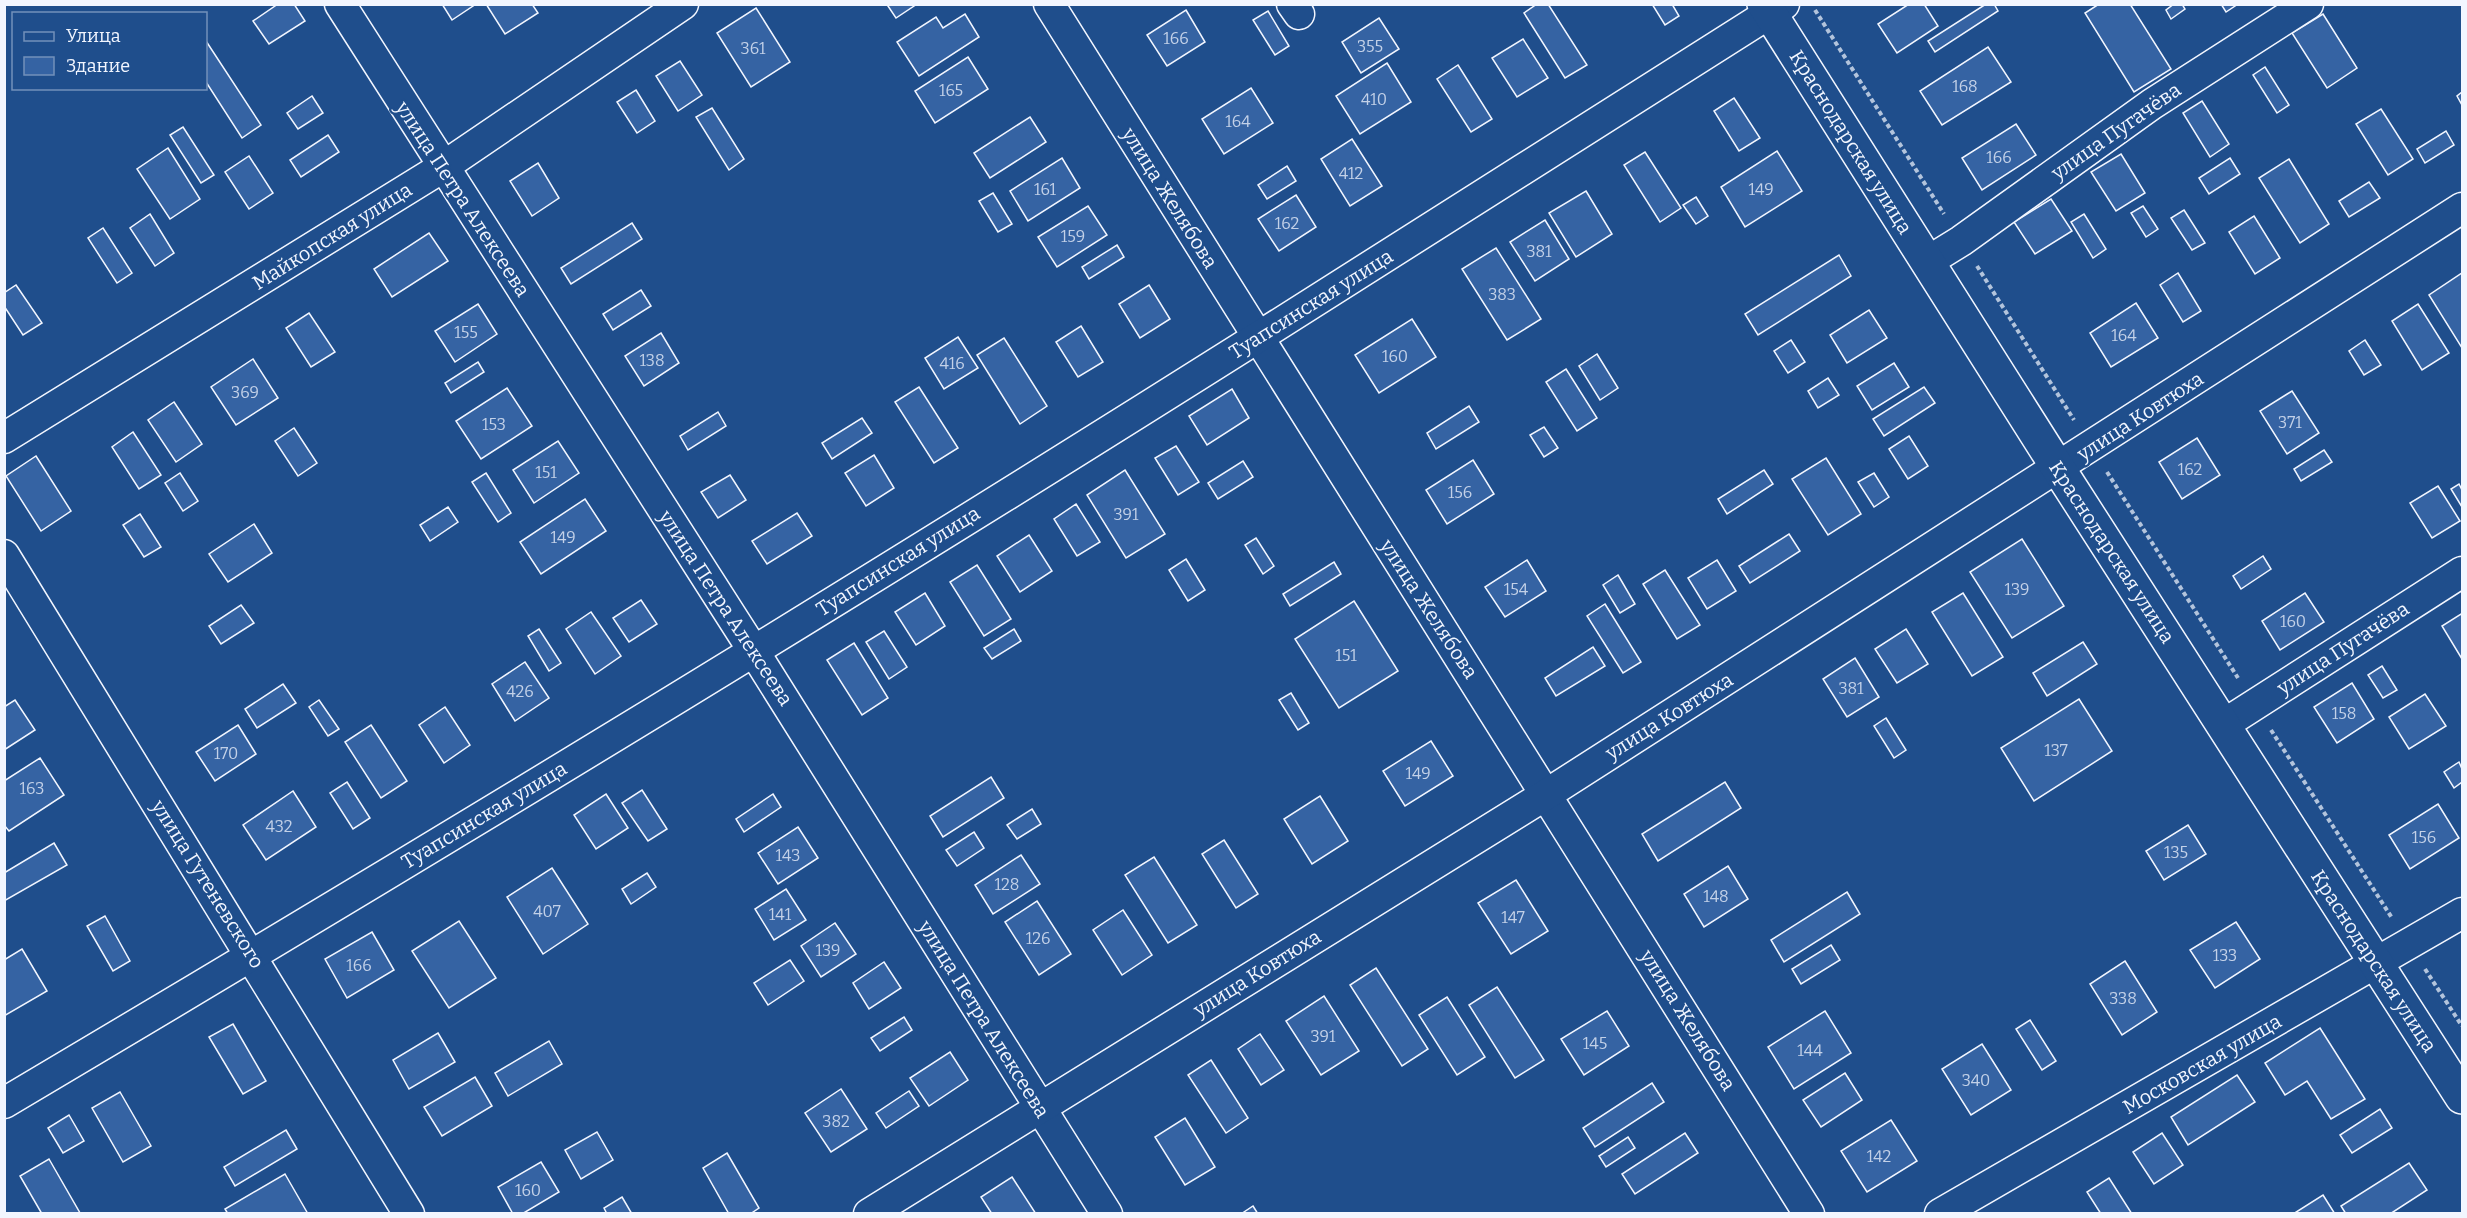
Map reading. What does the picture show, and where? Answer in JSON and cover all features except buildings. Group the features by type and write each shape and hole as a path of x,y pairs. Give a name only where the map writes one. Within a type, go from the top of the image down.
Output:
{"main road":[{"name":"Краснодарская улица","path":"1772,7 1927,262 2376,965 2463,1097"}],"street":[{"name":"улица Петра Алексеева","path":"340,4 442,167 753,650 1107,1214"},
{"name":"Майкопская улица","path":"4,438 442,167 683,4"},
{"name":"улица Желябова","path":"1049,4 1257,339 1547,794 1809,1214"},
{"name":"улица Пугачёва","path":"1927,262 1961,241 2151,104 2308,4"},
{"name":"Туапсинская улица","path":"4,1103 253,956 1257,339 1772,7"},
{"name":"улица Ковтюха","path":"869,1214 1547,794 2463,208"},
{"name":"улица Гутеневского","path":"4,555 410,1214"},
{"name":"улица Пугачёва","path":"2223,725 2463,572"},
{"name":"Московская улица","path":"1940,1214 2463,913"}],"path":[{"path":"1811,4 2254,705 2463,1026"}]}
